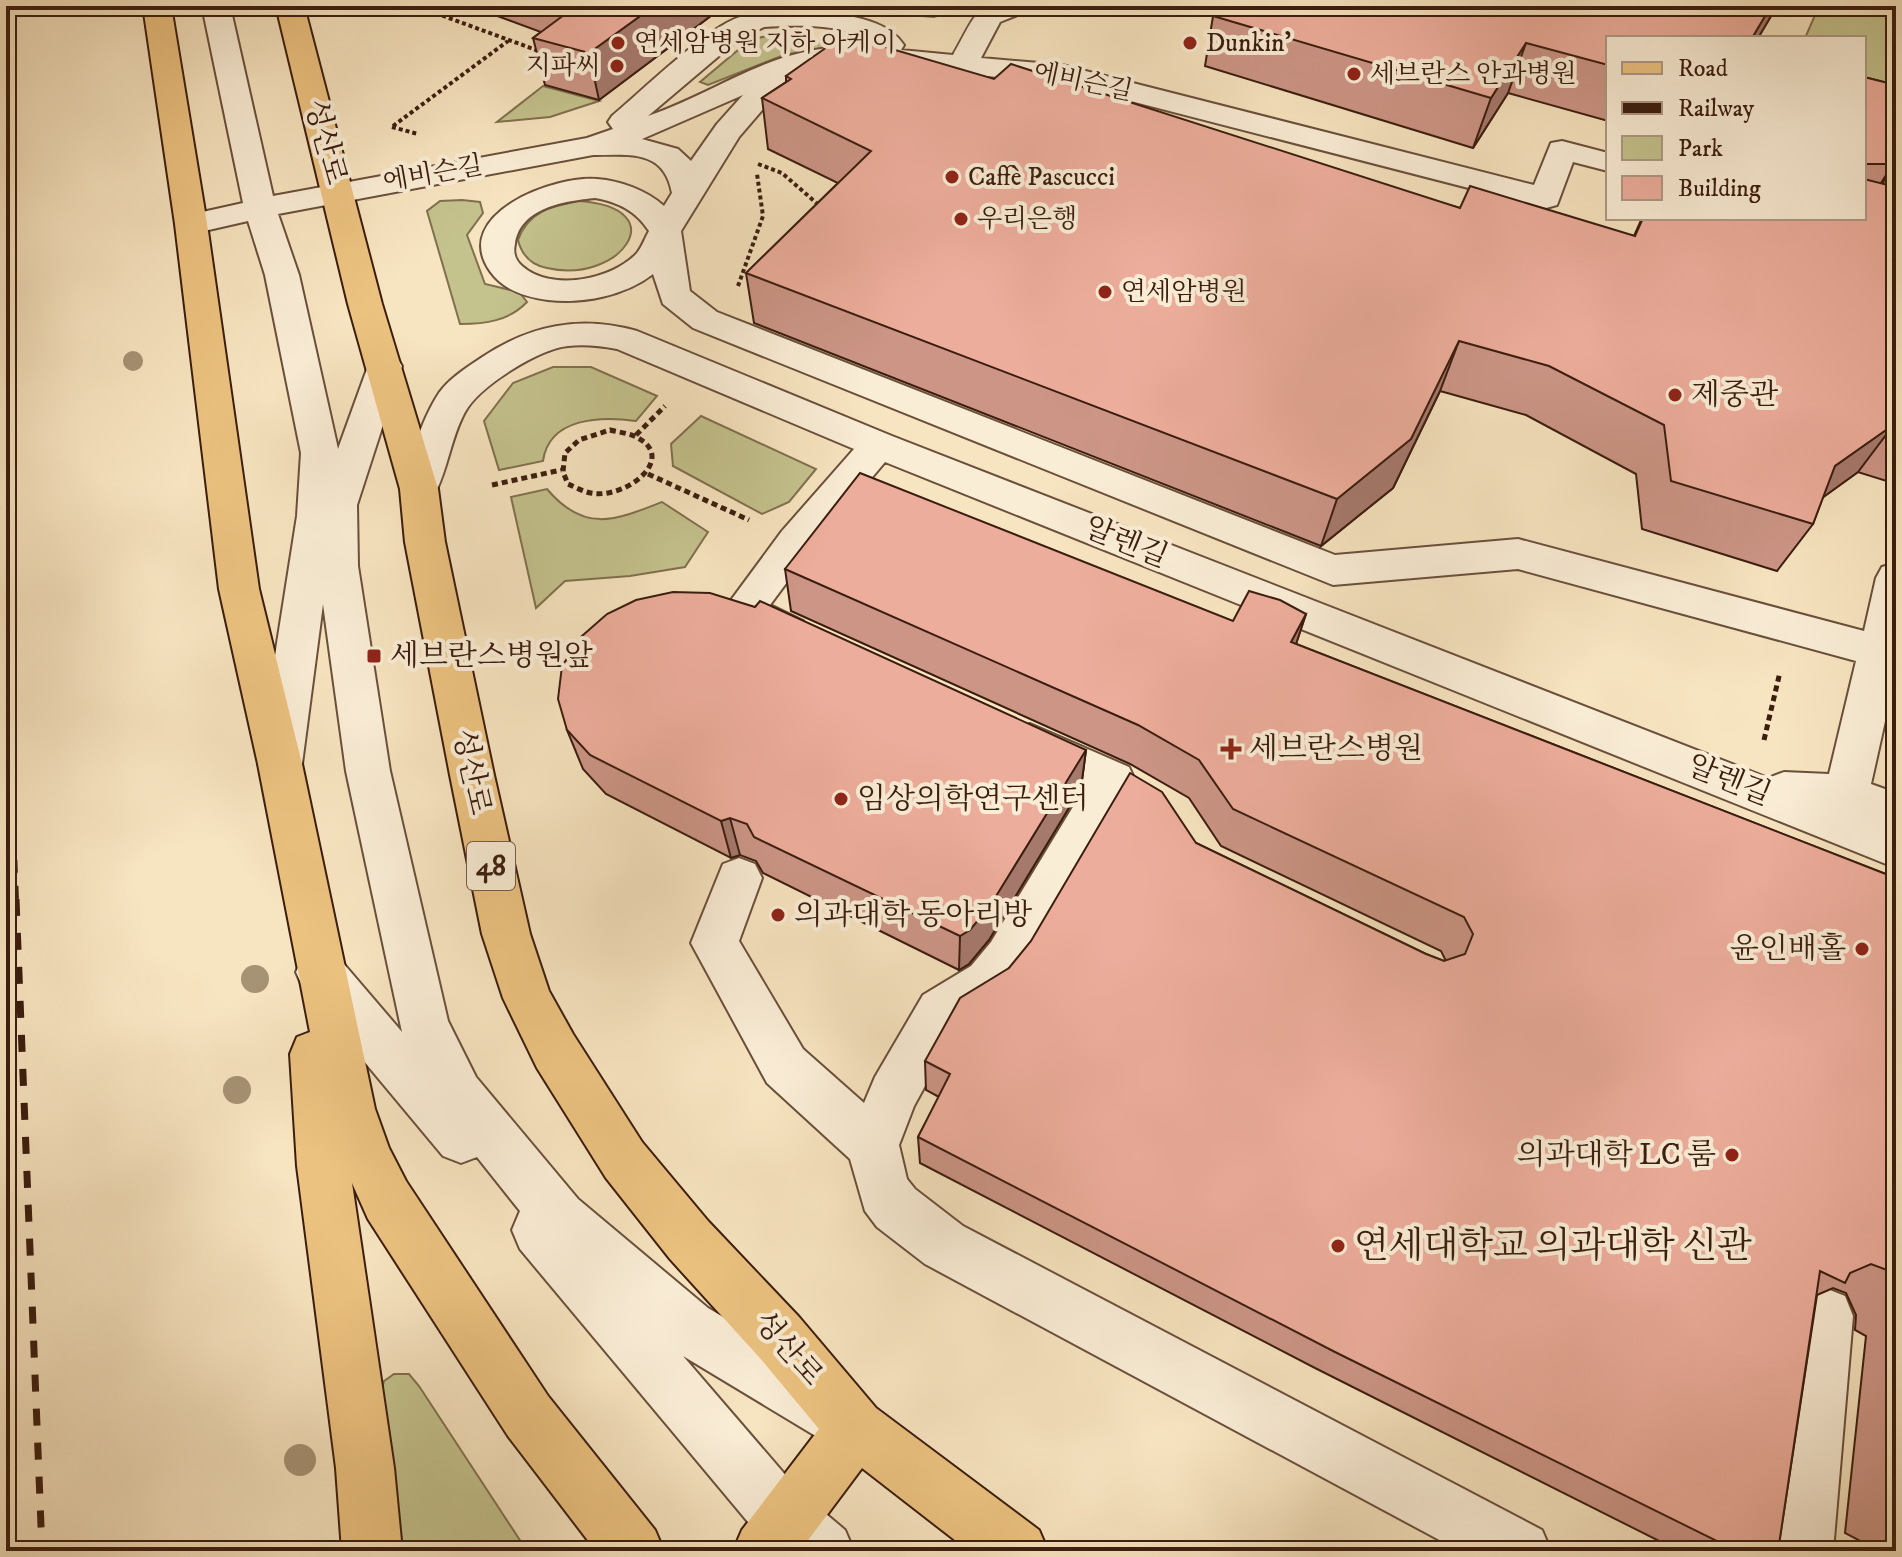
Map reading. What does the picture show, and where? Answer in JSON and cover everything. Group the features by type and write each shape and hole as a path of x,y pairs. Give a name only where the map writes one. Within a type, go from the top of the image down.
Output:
{"main road":[{"path":"157,6 191,224 239,589 280,764 350,1109 366,1157 387,1200 528,1416 634,1551"},
{"name":"성산로","path":"290,6 419,489 425,542 475,789 506,934 527,998 555,1051 624,1160 689,1240 779,1337 856,1428 1018,1551"},
{"path":"302,884 323,1166 365,1468 372,1551"},
{"path":"791,1541 856,1428"}],"street":[{"path":"216,6 260,209 282,275 320,453 316,516 280,764"},
{"path":"302,55 305,6"},
{"path":"963,63 989,16 1015,6"},
{"path":"593,146 729,33 744,24 790,17 861,27 876,31 890,45"},
{"name":"에비슨길","path":"191,224 339,191 593,146 666,120 783,65 826,56 862,55 1062,74 1546,198 1562,150 1606,161"},
{"path":"826,56 793,71 761,92 719,140 688,193 665,231 646,263 627,276 604,286 577,290 543,288 527,284 509,273 499,259 496,243 504,226 519,210 541,198 581,189 621,192 642,201 656,215 665,231 675,296 705,320 1333,570 1518,554 1788,629 1888,653"},
{"path":"593,146 641,146 659,151 676,162 687,183 688,193"},
{"path":"543,288 663,344 700,371"},
{"name":"알렌길","path":"419,489 451,403 476,379 527,344 573,333 609,336 1896,848"},
{"path":"384,366 338,505 338,566 368,771 424,1025 458,1094 559,1218 688,1328 856,1428"},
{"path":"828,650 731,623 796,541 879,445"},
{"path":"1847,794 1888,653 1896,578"},
{"path":"984,722 1130,790 988,982 940,1011 893,1094 873,1145 884,1192 896,1208 944,1245 1521,1551"},
{"path":"1754,790 1847,794 1896,813"},
{"path":"739,878 715,943 785,1066 873,1145"},
{"path":"320,972 791,1541"},
{"path":"1803,1551 1825,1316"}],"path":[{"path":"416,6 548,54"},
{"path":"47,15 82,9"},
{"path":"392,127 508,41"},
{"path":"748,282 736,291 763,216 753,156"},
{"path":"754,163 782,173 799,184 824,212"},
{"path":"636,435 668,402"},
{"path":"610,430 636,435 652,451 653,463 648,474 625,491 592,495 568,484 561,470 564,455 582,437 610,430"},
{"path":"492,485 561,470"},
{"path":"648,474 796,541"},
{"path":"1764,740 1782,666"}],"green space":[{"path":"801,6 966,6 934,17"},
{"path":"1819,6 1896,6 1896,125 1866,117 1866,36 1806,36"},
{"path":"779,33 836,42 836,45 784,55 708,85 700,82 750,40"},
{"path":"543,86 599,101 550,117 497,122"},
{"path":"440,201 480,202 483,213 467,235 485,284 519,292 527,302 496,320 460,324 427,211"},
{"path":"579,201 609,207 625,217 631,230 627,244 615,256 596,266 573,270 541,267 528,259 518,240 528,223 550,208"},
{"path":"553,367 591,367 657,396 636,421 608,419 579,423 555,435 547,446 543,461 499,470 484,421 513,383"},
{"path":"701,416 816,469 789,502 762,514 673,466 671,444"},
{"path":"547,489 574,512 600,519 629,514 662,502 708,532 685,567 630,576 565,581 536,608 511,497"},
{"path":"394,1374 409,1374 419,1386 527,1551 403,1551 382,1388 384,1381"}],"building":[{"path":"576,6 654,6 589,53 533,38"},
{"path":"1222,6 1771,6 1753,36 1606,36 1606,64 1526,43 1491,98 1213,16"},
{"path":"844,35 994,79 1011,64 1460,208 1470,186 1635,236 1642,220 1866,220 1866,180 1896,187 1896,423 1835,466 1813,524 1671,481 1664,425 1549,366 1459,341 1411,439 1337,499 746,273 871,151 762,98 791,79 786,76"},
{"path":"1866,78 1896,85 1896,162 1866,164"},
{"path":"860,473 1233,621 1249,591 1280,600 1306,614 1291,642 1896,878 1896,1275 1871,1264 1850,1273 1845,1283 1820,1271 1778,1551 1737,1551 1335,1352 918,1137 950,1074 925,1061 960,998 1009,968 1031,941 1130,773 1162,792 1196,843 1426,954 1444,961 1465,954 1473,934 1464,917 1233,809 1199,760 1138,725 785,569"},
{"name":"임상의학연구센터","path":"673,592 710,593 755,607 760,601 1086,750 990,906 970,930 960,936 754,837 747,824 730,818 721,821 590,755 567,730 558,699 562,666 582,636 607,614 636,600"}],"railway":[{"path":"6,652 16,901"},
{"path":"16,899 42,1551"}],"place":[{"name":"연세암병원 지하 아케이","path":"618,43"},
{"name":"Dunkin'","path":"1190,43"},
{"name":"지파씨","path":"617,66"},
{"name":"세브란스 안과병원","path":"1354,74"},
{"name":"Caffè Pascucci","path":"952,177"},
{"name":"우리은행","path":"961,219"},
{"name":"연세암병원","path":"1105,292"},
{"name":"제중관","path":"1675,395"},
{"name":"세브란스병원앞","path":"374,656"},
{"name":"세브란스병원","path":"1231,749"},
{"name":"임상의학연구센터","path":"841,799"},
{"name":"의과대학 동아리방","path":"778,915"},
{"name":"윤인배홀","path":"1862,949"},
{"name":"의과대학 LC 룸","path":"1732,1155"},
{"name":"연세대학교 의과대학 신관","path":"1338,1246"}]}
